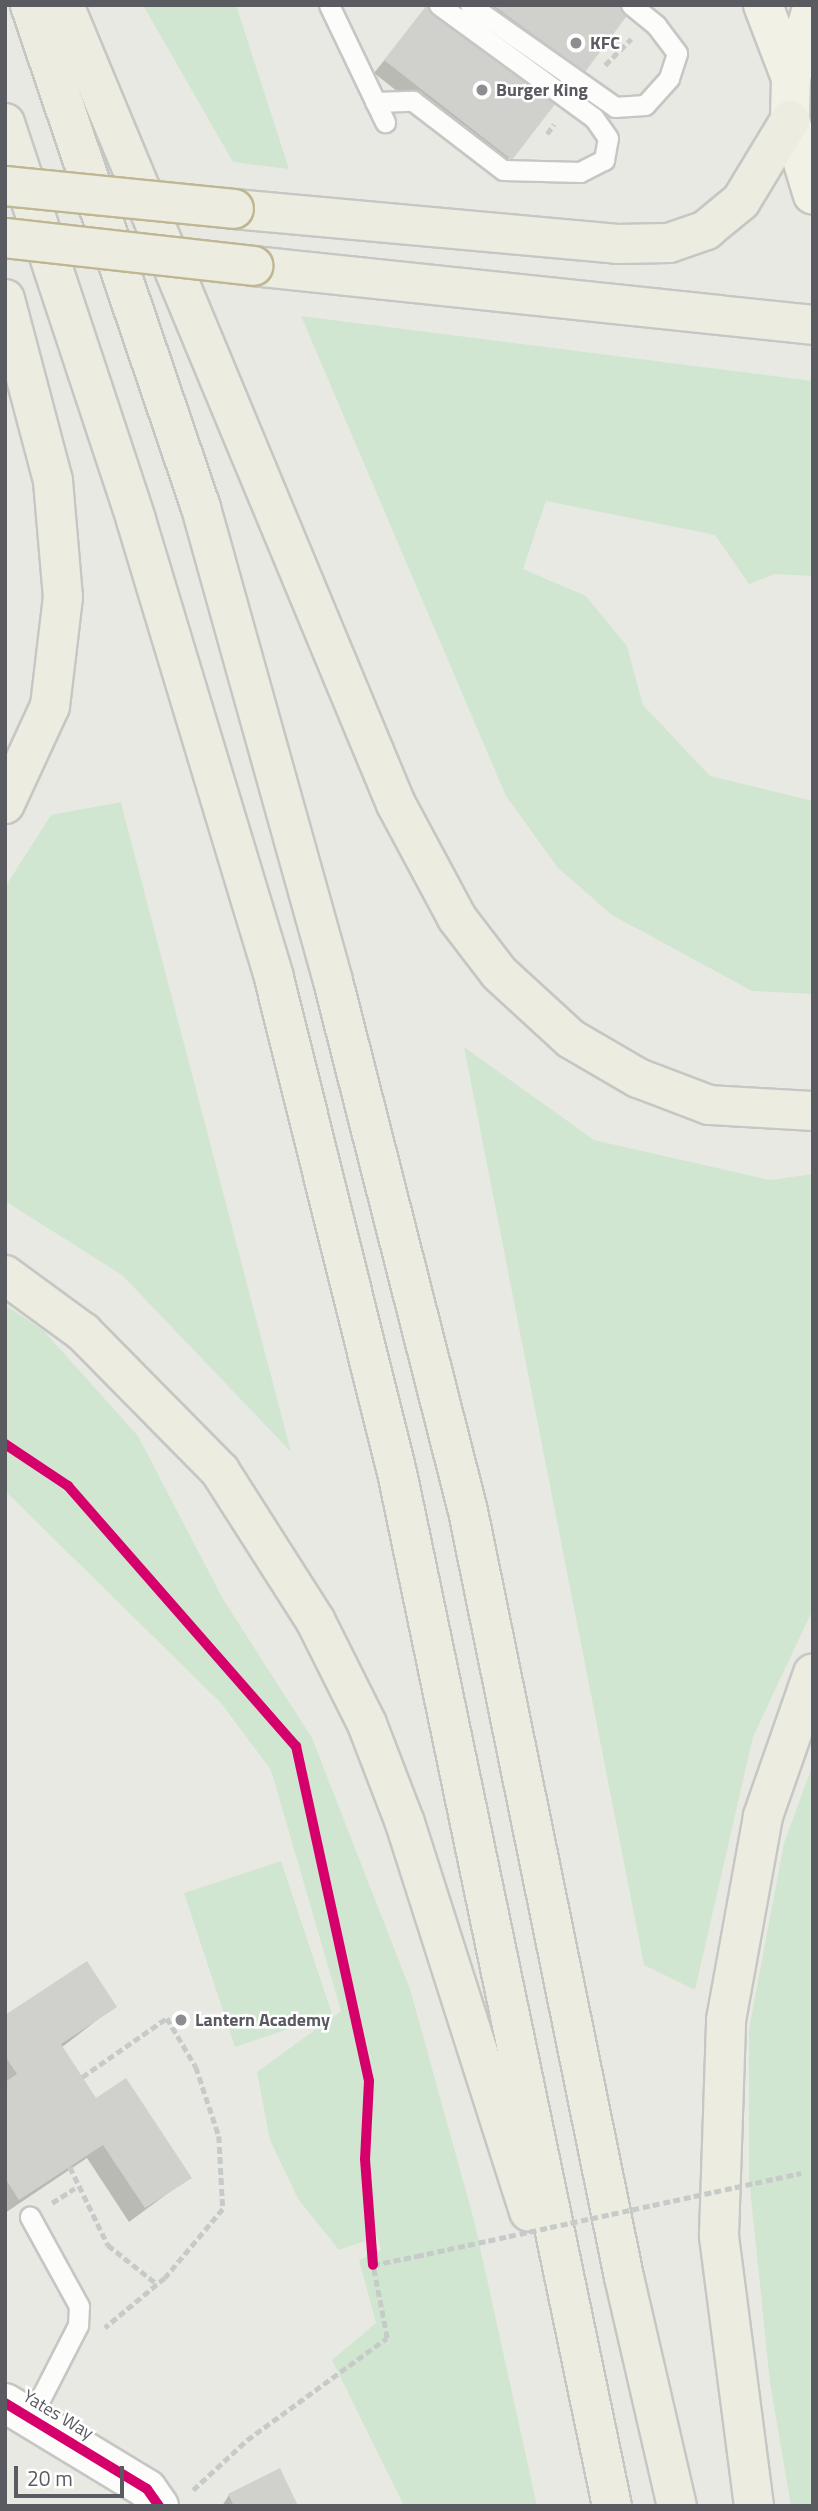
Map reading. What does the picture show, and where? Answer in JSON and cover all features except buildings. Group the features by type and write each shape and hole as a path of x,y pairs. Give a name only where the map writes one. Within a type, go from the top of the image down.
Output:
{"highway":[{"path":"30,5 201,508 333,981 468,1511 624,2277 677,2506"},
{"path":"64,5 396,804 457,918 499,973 571,1040 638,1079 709,1105 813,1111"},
{"path":"5,186 617,244 668,243 706,230 741,201 790,120"},
{"path":"5,123 136,520 274,978 398,1477 566,2309 611,2506"},
{"path":"5,238 813,325"},
{"path":"5,299 53,481 62,597 50,706 5,804"},
{"path":"5,1275 83,1332 220,1471 315,1620 367,1724 405,1823 504,2150 566,2309"},
{"path":"754,2506 719,2235 726,2020 763,1816 813,1672"}],"main road":[{"path":"764,5 791,78"},
{"path":"813,5 791,78 790,120 813,195"}],"street":[{"name":"Yates Way","path":"18,2411 171,2502"}],"lane":[{"path":"329,5 385,122"},
{"path":"375,102 413,101 503,170 580,172 604,160 608,138 594,118 439,5"},
{"path":"470,5 615,107 645,105 669,78 677,53 656,24 631,5"},
{"path":"18,2411 73,2336 79,2306 30,2217"}],"path":[{"path":"73,2336 107,2327 157,2284 223,2209 219,2136 196,2067 167,2018 82,2077"},
{"path":"70,2167 108,2245 157,2284"},
{"path":"373,2265 801,2173 813,2183"},
{"path":"171,2502 247,2440 387,2338 372,2252"}],"green space":[{"path":"143,5 236,5 289,169 233,162"},
{"path":"301,316 813,381 813,576 775,574 749,584 715,535 546,501 523,569 586,596 627,646 643,705 710,776 813,801 813,994 752,991 612,915 558,868 506,796"},
{"path":"121,802 291,1452 122,1275 5,1201 5,887 51,815"},
{"path":"464,1047 594,1140 770,1180 813,1174 813,1609 753,1737 695,1990 644,1965"},
{"path":"5,1305 43,1330 138,1436 223,1599 312,1738 410,1989 474,2220 537,2506 404,2506 332,2360 376,2323 359,2260 381,2250 377,2237 339,2250 298,2199 270,2140 257,2072 341,2011 271,1770 221,1703 5,1491"},
{"path":"813,1764 813,2506 791,2506 770,2383 749,2178 749,2029 784,1843"},
{"path":"281,1861 332,2014 235,2047 184,1893"}],"cycle path":[{"path":"5,1444 68,1486 296,1746 369,2081 365,2159 373,2265"},
{"path":"5,2403 147,2489 159,2506"}],"place":[{"name":"KFC","path":"576,43"},
{"name":"Burger King","path":"482,90"},
{"name":"Lantern Academy","path":"181,2020"}]}
